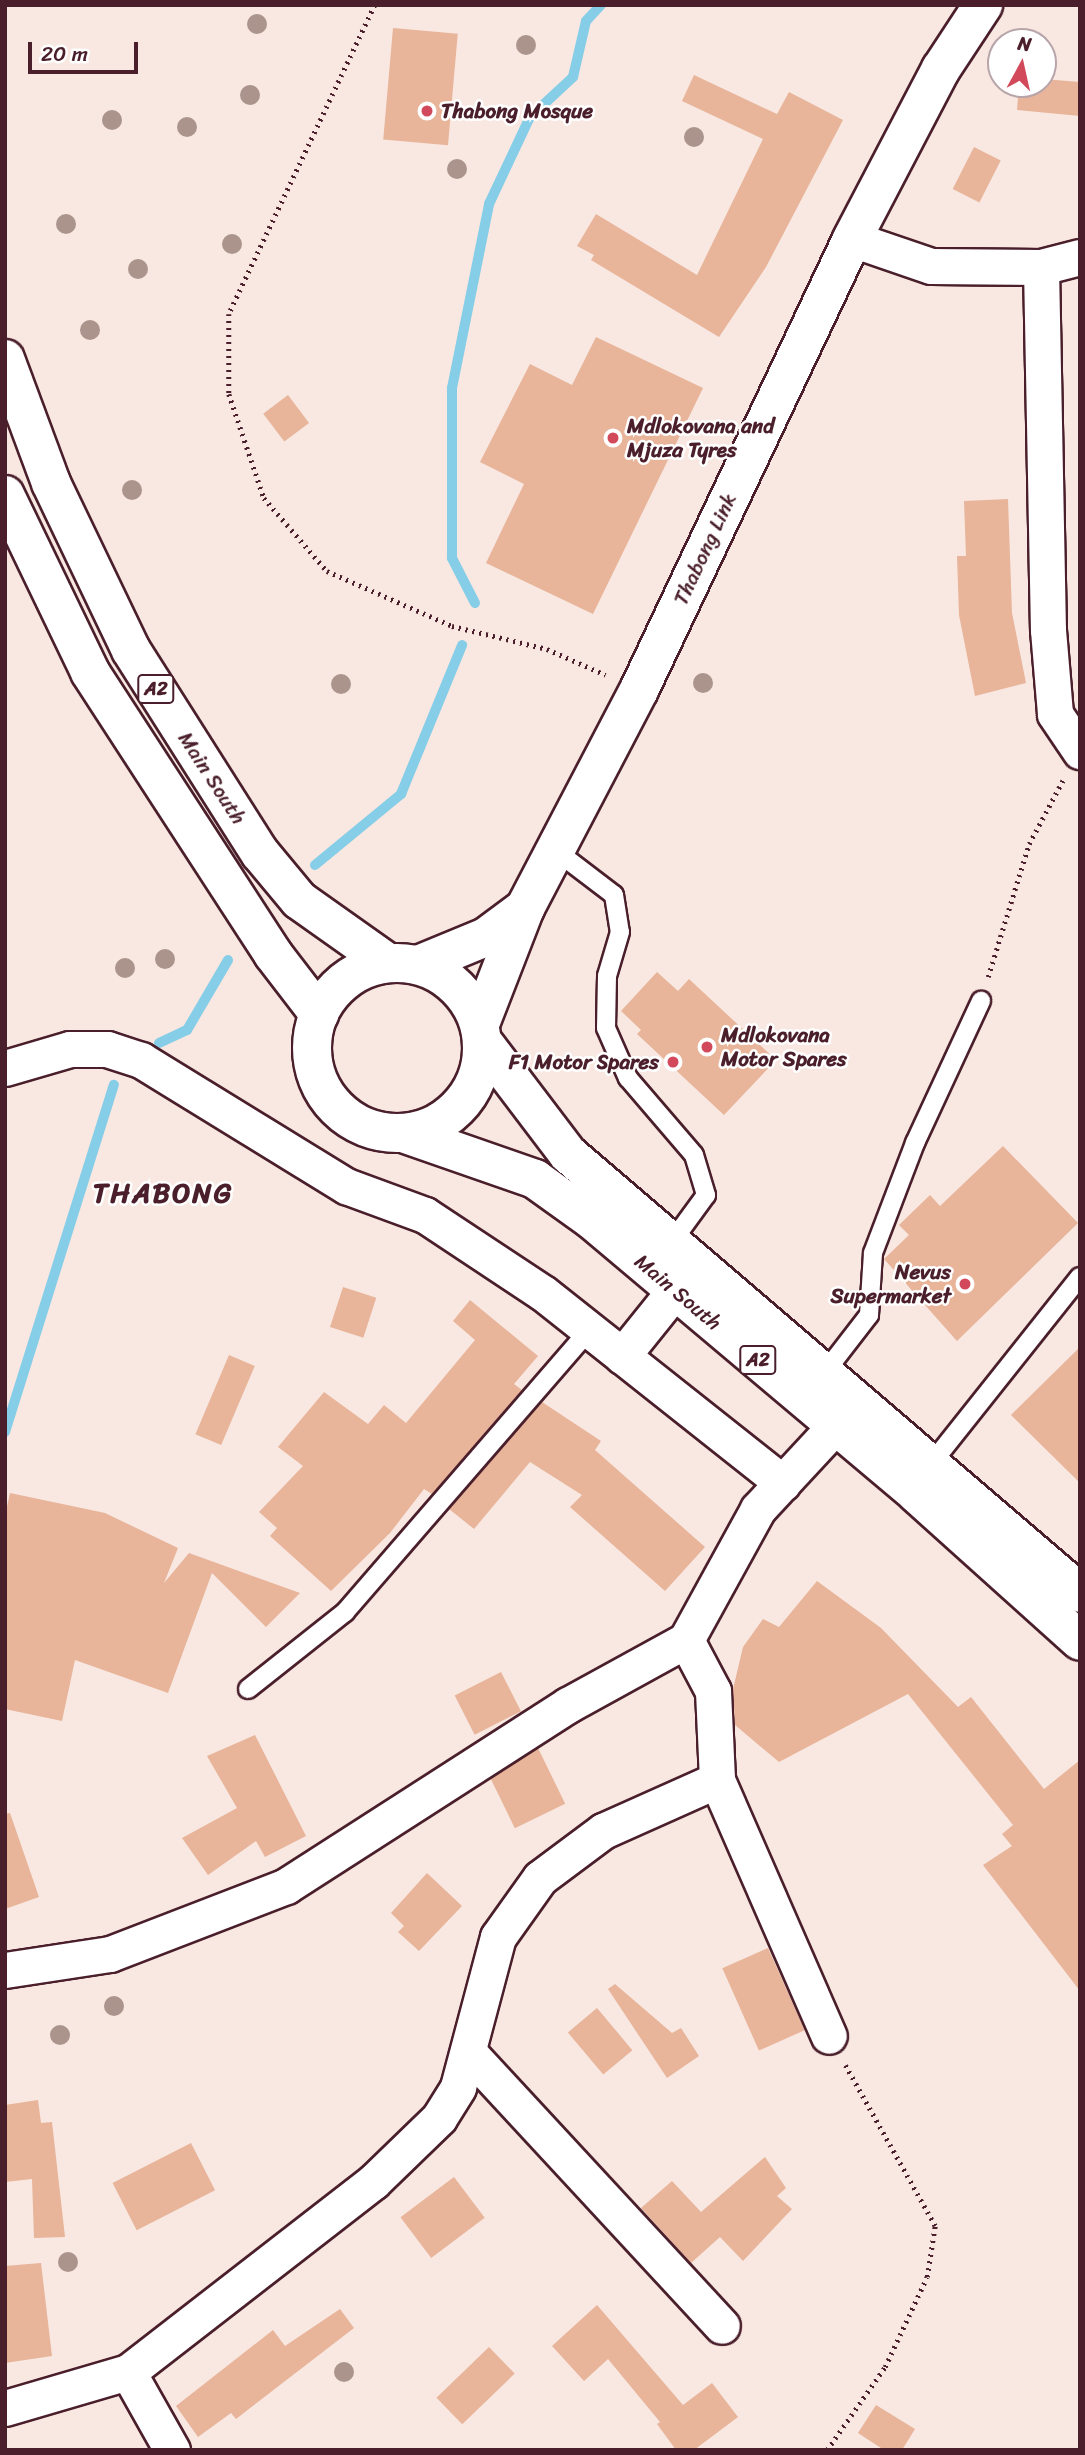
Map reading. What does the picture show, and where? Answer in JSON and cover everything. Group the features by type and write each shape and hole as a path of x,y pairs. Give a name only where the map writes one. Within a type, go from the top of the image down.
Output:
{"main road":[{"name":"Thabong Link","path":"481,1033 525,908 639,690 852,239 941,69 983,5"},
{"name":"Main South","path":"5,359 51,483 138,662 299,900 403,964 457,986 481,1033 568,1154 1080,1592"},
{"name":"Main South","path":"5,495 90,672 273,954 318,1014 313,1063 335,1107 378,1131 403,1133 536,1179 675,1290 1080,1641"},
{"path":"318,1014 346,979 486,937 525,908"},
{"name":"Main South","path":"403,1133 429,1127 452,1114 470,1093 481,1033"}],"street":[{"path":"852,239 931,266 1041,267 1080,257"},
{"path":"1041,267 1050,654 1055,714 1080,750"},
{"path":"5,1068 70,1049 107,1049 141,1060 346,1186 425,1215 589,1330 783,1483"},
{"path":"622,1356 675,1290"},
{"path":"5,1970 110,1954 286,1886 568,1705 685,1640 758,1509 835,1426"},
{"path":"685,1640 713,1691 717,1780 829,2036"},
{"path":"5,2408 128,2372 373,2182 439,2118 471,2055 498,1937 540,1878 603,1831 717,1780"},
{"path":"471,2055 722,2326"},
{"path":"128,2372 172,2450"}],"lane":[{"path":"555,850 614,895 620,932 607,976 606,1028 628,1078 694,1155 706,1195 671,1243"},
{"path":"825,1373 869,1315 873,1253 915,1143 981,1001"},
{"path":"930,1464 1080,1277"},
{"path":"248,1689 345,1612 589,1330"}],"path":[{"path":"375,5 229,314 229,394 264,498 327,571 452,626 547,649 639,690"},
{"path":"981,1001 1029,844 1080,750"},
{"path":"827,2450 885,2367 927,2277 935,2226 829,2036"}],"building":[{"path":"393,28 458,34 448,145 383,140"},
{"path":"694,75 777,114 789,92 843,120 766,267 719,337 591,260 594,255 577,246 596,214 697,275 763,139 682,101"},
{"path":"1057,80 1080,82 1080,116 1017,110 1018,98 1057,98"},
{"path":"974,147 1001,161 979,202 953,189"},
{"name":"Mdlokovana and Mjuza Tyres","path":"596,337 703,388 593,614 486,563 524,484 480,462 530,364 572,385"},
{"path":"288,395 309,423 284,442 263,414"},
{"path":"1008,499 1012,613 1026,683 975,696 959,615 957,556 966,556 964,501"},
{"name":"Mdlokovana Motor Spares","path":"657,972 678,991 689,979 776,1060 724,1115 637,1034 641,1030 621,1011"},
{"path":"1003,1146 1078,1223 957,1341 884,1259 909,1235 899,1225 930,1195 940,1206"},
{"path":"343,1287 376,1298 363,1338 330,1327"},
{"path":"470,1300 538,1356 514,1384 522,1390 432,1494 424,1489 390,1533 331,1591 270,1536 277,1528 259,1512 303,1466 278,1447 324,1392 368,1424 384,1405 406,1423 475,1340 453,1321"},
{"path":"1080,1347 1080,1483 1011,1415"},
{"path":"229,1355 255,1366 221,1445 195,1434"},
{"path":"542,1402 601,1441 595,1450 705,1547 665,1591 570,1507 582,1495 530,1462 474,1529 449,1509"},
{"path":"10,1493 105,1513 178,1548 164,1583 189,1553 300,1593 266,1627 212,1573 168,1693 75,1660 62,1721 5,1709 5,1516"},
{"path":"817,1581 881,1628 958,1707 971,1697 1044,1789 1080,1760 1080,1991 983,1865 1012,1846 1002,1834 1013,1825 908,1694 779,1762 735,1725 733,1689 743,1647 763,1619 779,1627"},
{"path":"501,1672 521,1711 475,1735 455,1696"},
{"path":"255,1735 306,1836 265,1857 256,1841 208,1875 182,1838 237,1808 207,1756"},
{"path":"538,1748 565,1804 515,1828 488,1773"},
{"path":"10,1813 39,1897 5,1909 5,1814"},
{"path":"427,1873 462,1906 419,1951 398,1932 404,1926 391,1913"},
{"path":"768,1948 805,2030 759,2051 722,1968"},
{"path":"615,1984 672,2033 681,2028 699,2056 667,2078 608,1989"},
{"path":"597,2008 632,2050 603,2075 568,2032"},
{"path":"38,2100 41,2123 52,2122 65,2237 34,2238 32,2179 5,2182 5,2105"},
{"path":"191,2143 215,2190 137,2230 113,2183"},
{"path":"765,2157 786,2188 777,2196 792,2209 743,2261 720,2237 691,2263 641,2208 672,2181 701,2212"},
{"path":"454,2177 485,2218 431,2258 400,2217"},
{"path":"41,2263 52,2356 5,2363 5,2266"},
{"path":"597,2305 683,2405 712,2383 738,2417 694,2450 676,2450 657,2424 660,2422 608,2359 584,2381 552,2346"},
{"path":"340,2309 354,2328 236,2419 231,2413 198,2437 176,2406 273,2330 285,2346"},
{"path":"489,2347 515,2374 462,2424 436,2398"},
{"path":"876,2405 915,2429 902,2450 884,2450 858,2433"}],"waterway":[{"path":"475,603 452,558 452,388 489,204 530,117 573,77 586,21 601,5"},
{"path":"315,865 401,794 462,645"},
{"path":"159,1043 187,1030 228,960"},
{"path":"5,1432 114,1085"}],"place":[{"name":"Thabong Mosque","path":"427,111"},
{"name":"Mdlokovana and Mjuza Tyres","path":"613,438"},
{"name":"Mdlokovana Motor Spares","path":"707,1047"},
{"name":"F1 Motor Spares","path":"673,1062"},
{"name":"Nevus Supermarket","path":"965,1284"}],"district":[{"name":"THABONG","path":"163,1193"}]}
